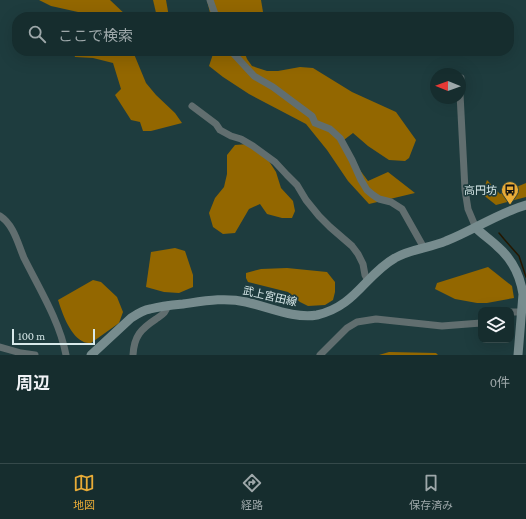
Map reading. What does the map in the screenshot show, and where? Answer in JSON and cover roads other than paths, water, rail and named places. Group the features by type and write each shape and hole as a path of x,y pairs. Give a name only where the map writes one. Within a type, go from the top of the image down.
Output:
{"main road":[{"name":"武上宮田線","path":"91,355 127,322 136,315 151,308 228,299 248,302 290,314 305,316 316,315 333,310 357,293 384,266 395,258 446,241 476,228 505,212 526,204"},
{"path":"476,228 504,252 516,270 522,284 522,312 518,355"}],"street":[{"path":"210,0 214,12"},
{"path":"236,56 254,76 273,87 312,116 315,123 330,129 340,138 365,187 379,199 391,202 402,209 424,248"},
{"path":"461,104 465,190 468,209 476,228"},
{"path":"192,106 216,124 220,130 254,146 275,162 297,185 306,200 319,216 352,246 363,264 368,281"},
{"path":"0,216 10,226 23,256 55,320 66,355"},
{"path":"133,355 137,337 144,327 166,312 168,305"},
{"path":"514,312 522,312"},
{"path":"320,355 347,328 357,322 376,319 442,326 478,323"},
{"path":"0,347 35,355"}],"waterway":[{"path":"499,233 519,256 526,277"}],"place":[{"name":"高円坊","path":"510,205"}]}
